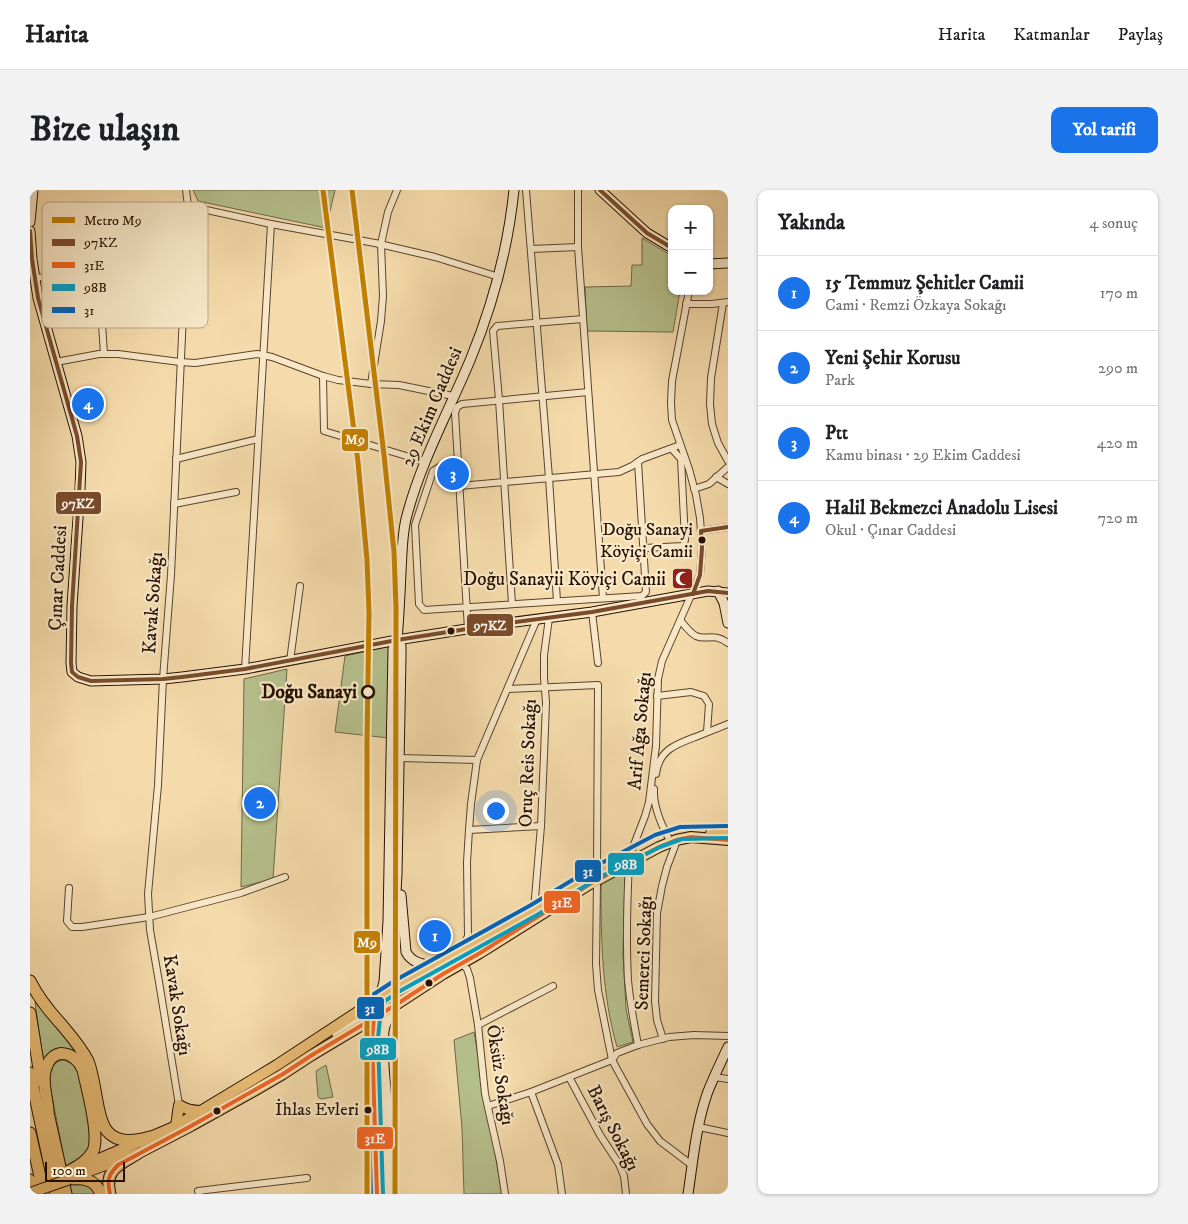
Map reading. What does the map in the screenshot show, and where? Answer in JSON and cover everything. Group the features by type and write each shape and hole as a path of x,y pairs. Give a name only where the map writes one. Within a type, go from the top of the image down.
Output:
{"highway":[{"path":"30,981 38,996 78,1046 88,1062 94,1081 101,1119 108,1132 119,1139 127,1141 137,1141 150,1137"},
{"path":"30,1013 40,1075 66,1194"},
{"path":"48,1110 44,1079 46,1068 55,1056 70,1055 80,1064 83,1070 94,1122 95,1143 89,1157 70,1175"},
{"path":"30,1073 56,1194"},
{"path":"30,1133 44,1194"},
{"path":"110,1194 108,1179 113,1170 137,1154"},
{"path":"70,1175 91,1180 101,1194"},
{"path":"30,1180 32,1194"}],"main road":[{"path":"30,222 32,190"},
{"path":"600,190 647,233 668,246"},
{"name":"29 Ekim Caddesi","path":"398,640 402,554 406,521 426,462 471,358 487,315 499,277 514,192"},
{"name":"Çınar Caddesi","path":"30,230 32,259 42,312"},
{"path":"713,264 728,262"},
{"name":"Çınar Caddesi","path":"46,328 77,436 81,462 72,606 72,672 78,677 91,682 163,679"},
{"path":"163,679 245,669 468,628 592,612 708,591 728,593"},
{"path":"718,591 724,603 728,623"},
{"path":"391,983 397,874 401,657 401,646 398,640"},
{"path":"377,1194 372,1038 374,1020 384,982 388,922 393,649 398,640"},
{"path":"32,1194 121,1150 176,1126 202,1111 380,997 461,950 471,940 534,910 629,859 659,847 681,833 728,832"},
{"path":"672,839 691,837 728,840"},
{"path":"397,874 400,885 406,952 414,961 434,966"},
{"path":"260,1087 297,1060 374,1020 442,974 480,953 597,876"},
{"path":"388,1194 388,1105 384,1062 384,1032 385,1024 394,1006"},
{"path":"30,1186 137,1154 260,1087 312,1054 374,1020"},
{"path":"374,1020 378,1038 388,1147"},
{"path":"357,1028 366,1032 372,1038"},
{"path":"688,1194 699,1127 707,1095 728,1047"},
{"path":"179,1105 191,1111 202,1111"},
{"path":"176,1126 179,1105"}],"street":[{"path":"371,384 383,296 381,244 388,212 397,190"},
{"path":"578,190 578,246 603,598"},
{"path":"514,192 527,192 536,323 550,478 557,601"},
{"path":"208,210 381,244 435,257 499,277"},
{"path":"245,669 271,224"},
{"path":"531,249 578,246"},
{"path":"35,278 42,277"},
{"name":"Arif Ağa Sokağı","path":"638,1045 628,981 626,931 629,859 649,802 656,746 658,679 662,661 700,575 702,548 701,531 690,469 672,420 671,402 672,381 688,295"},
{"path":"686,304 726,302 711,378 710,404 715,434 728,461"},
{"path":"512,604 493,331 497,326 583,319"},
{"path":"102,328 104,354"},
{"name":"Kavak Sokağı","path":"179,1105 150,930 148,894 158,785 174,504 182,328"},
{"path":"56,362 104,354 118,354 195,363 257,354 272,357 338,380 398,385 454,396"},
{"path":"323,376 324,431 426,462"},
{"path":"468,628 455,413 457,407 462,404 588,392"},
{"path":"176,459 258,439"},
{"path":"459,486 619,472 632,466 642,458 680,445"},
{"path":"644,548 683,546 685,540 681,459 672,448"},
{"path":"458,464 441,466 433,471 415,525 419,604 424,610 642,596 646,592 638,462"},
{"path":"694,489 709,484 728,467"},
{"path":"716,478 728,484"},
{"path":"174,504 236,492"},
{"path":"701,531 728,527"},
{"path":"290,661 300,586"},
{"path":"592,612 598,663"},
{"name":"Oruç Reis Sokağı","path":"534,910 541,826 546,711 544,655 549,618"},
{"path":"471,940 467,862 471,804 477,760 537,619"},
{"path":"680,621 694,636 715,637 728,643"},
{"path":"508,689 598,685 596,964 598,990 612,1060 651,1130 660,1141 692,1166"},
{"path":"657,696 691,692 704,696 709,704 707,732"},
{"path":"672,839 656,808 654,798 656,767 669,749 679,743 728,724"},
{"path":"399,758 477,760"},
{"path":"469,830 541,826"},
{"name":"Semerci Sokağı","path":"663,1039 657,1020 655,1001 657,913 667,867 675,846 672,839"},
{"path":"69,888 67,921 72,926 82,927 149,917 241,893 285,877"},
{"name":"Öksüz Sokağı","path":"461,963 467,969 470,978 478,1025 485,1094 505,1194"},
{"path":"478,1025 553,986"},
{"path":"488,1106 612,1060 617,1053 638,1045 670,1037 694,1035 728,1036"},
{"name":"Barış Sokağı","path":"569,1077 600,1135 619,1164 624,1176 626,1194"},
{"path":"714,1077 728,1079"},
{"path":"530,1092 558,1165 562,1194"},
{"path":"699,1127 728,1132"},
{"path":"199,1194 198,1191 307,1178"}],"green space":[{"path":"193,190 335,190 326,228 198,201"},
{"path":"642,238 668,254 668,295 679,295 673,332 587,331 585,287 631,286 632,265 642,265"},
{"path":"386,647 389,648 389,738 335,732 345,656"},
{"path":"287,669 273,879 241,887 244,679"},
{"path":"621,873 625,875 623,954 626,1009 633,1042 617,1047 605,988 601,887 602,882"},
{"path":"35,1002 81,1058 48,1056 43,1060"},
{"path":"474,1032 502,1194 464,1194 462,1128 454,1040"},
{"path":"64,1060 74,1065 81,1078 91,1143 84,1157 66,1168 50,1086 51,1069 56,1063"},
{"path":"326,1065 333,1097 321,1099 318,1097 316,1071"},
{"path":"76,1182 90,1185 97,1194 72,1194 69,1184"}],"tunnel":[{"path":"379,1025 390,987"}],"metro line":[{"name":"M9","path":"323,190 358,462 367,560 369,613 367,741 367,1194"},
{"name":"M9","path":"352,190 394,552 396,608 395,1194"}],"transit line":[{"name":"97KZ","path":"600,190 647,233 668,246"},
{"name":"97KZ","path":"30,231 32,259 42,312"},
{"name":"97KZ","path":"46,328 77,436 81,462 72,606 71,663 72,672 78,677 91,681 163,679 245,669 397,640 592,612 708,591 728,593"},
{"name":"97KZ","path":"693,594 700,575 701,531 728,527"},
{"name":"31","path":"371,1194 366,1038 368,1017 374,994 594,867 655,835 680,827 727,826"},
{"name":"31E","path":"110,1194 109,1178 118,1165 283,1074 590,884 659,847 676,840 691,837 728,840"},
{"name":"98B","path":"383,1194 378,1038 380,1019 385,1001 600,877 660,847 682,839 728,838"},
{"name":"31E","path":"377,1008 372,1038 377,1194"}],"place":[{"name":"Halil Bekmezci Anadolu Lisesi","path":"88,404"},
{"name":"Ptt","path":"453,474"},
{"name":"Doğu Sanayi Köyiçi Camii","path":"702,540"},
{"name":"Doğu Sanayii Köyiçi Camii","path":"682,579"},
{"name":"Doğu Sanayi","path":"368,692"},
{"name":"Yeni Şehir Korusu","path":"260,803"},
{"name":"15 Temmuz Şehitler Camii","path":"435,936"},
{"name":"İhlas Evleri","path":"368,1110"}]}
